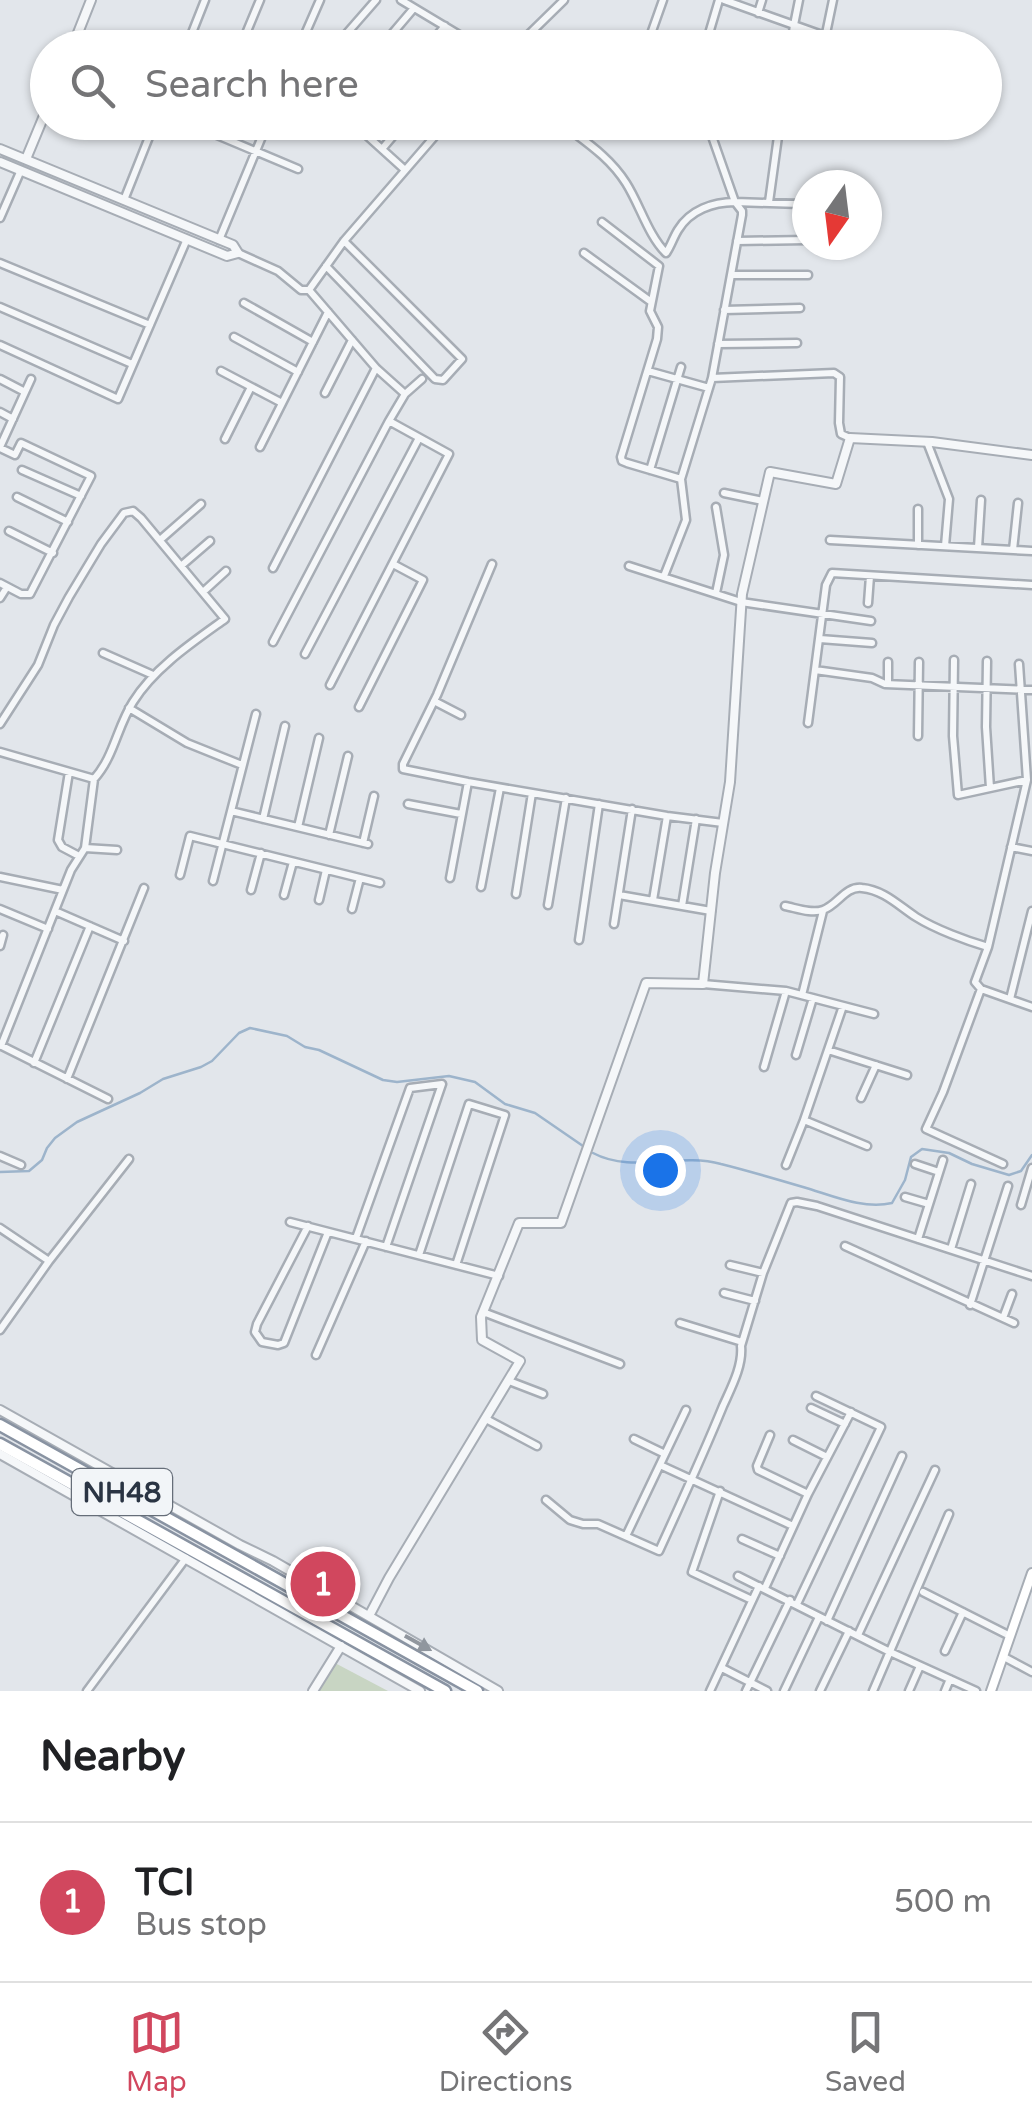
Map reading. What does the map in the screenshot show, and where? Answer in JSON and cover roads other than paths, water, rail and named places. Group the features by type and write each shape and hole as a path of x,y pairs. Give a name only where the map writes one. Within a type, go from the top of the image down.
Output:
{"highway":[{"name":"NH48","path":"0,1425 476,1691"},
{"name":"NH48","path":"0,1444 445,1691"}],"main road":[{"path":"991,1691 1029,1592 1032,1574"}],"street":[{"path":"80,30 92,0"},
{"path":"193,30 205,0"},
{"path":"248,30 260,0"},
{"path":"308,30 320,0"},
{"path":"350,30 376,0"},
{"path":"401,0 451,30"},
{"path":"533,30 564,0"},
{"path":"653,30 664,0"},
{"path":"711,30 722,0 808,30"},
{"path":"758,12 762,0"},
{"path":"793,30 799,0"},
{"path":"826,30 833,0"},
{"path":"395,30 414,8"},
{"path":"442,30 445,26"},
{"path":"26,159 34,140"},
{"path":"124,200 148,140"},
{"path":"233,140 298,170"},
{"path":"219,240 261,140"},
{"path":"373,140 405,170"},
{"path":"382,149 390,140"},
{"path":"309,290 344,240 431,140"},
{"path":"584,140 602,153 626,181 665,253 679,227 713,202 792,203"},
{"path":"664,576 686,520 682,479 712,378 742,215 713,140"},
{"path":"768,202 777,140"},
{"path":"0,149 233,245 238,254"},
{"path":"0,162 227,256 238,254 287,276 301,290 309,290 376,368 405,394"},
{"path":"0,218 21,170"},
{"path":"602,222 659,266 650,301 658,339 622,462 682,479"},
{"path":"0,345 118,399 187,239"},
{"path":"326,266 435,379 443,380 462,361 344,240"},
{"path":"737,241 792,240"},
{"path":"584,253 650,301"},
{"path":"0,263 150,325"},
{"path":"731,275 808,275"},
{"path":"244,303 313,342"},
{"path":"0,307 132,364"},
{"path":"724,310 800,308"},
{"path":"260,447 328,312"},
{"path":"234,337 298,372"},
{"path":"325,393 352,340"},
{"path":"718,344 797,343"},
{"path":"273,568 376,368"},
{"path":"650,470 681,368"},
{"path":"648,371 709,388"},
{"path":"221,372 282,404"},
{"path":"712,378 834,373 840,377 841,434 850,438 927,442 1032,455"},
{"path":"0,379 26,392"},
{"path":"0,598 3,585 30,594 91,476 20,443 15,456 0,448 31,379"},
{"path":"273,642 389,421 405,394 422,379"},
{"path":"225,438 250,387"},
{"path":"0,412 13,419"},
{"path":"330,684 449,454 389,421"},
{"path":"304,654 419,438"},
{"path":"703,984 730,782 741,602 770,472 836,484 850,438"},
{"path":"927,442 949,498 945,546"},
{"path":"22,470 81,496"},
{"path":"724,493 763,501"},
{"path":"17,498 68,522"},
{"path":"978,548 982,500"},
{"path":"1013,550 1018,502"},
{"path":"160,540 201,504"},
{"path":"716,508 724,554 716,593"},
{"path":"918,510 918,544"},
{"path":"0,724 38,665 54,625 101,544 124,514 133,512 225,619 153,675 129,708 112,753 94,779 85,848 63,890 1,1046 108,1099"},
{"path":"8,531 52,553"},
{"path":"830,540 1032,551"},
{"path":"181,566 210,542"},
{"path":"359,707 423,580 392,564"},
{"path":"492,564 403,768 500,788 723,823"},
{"path":"629,566 741,602 871,621"},
{"path":"203,592 226,571"},
{"path":"808,723 826,585 832,573 1032,585"},
{"path":"868,603 870,576"},
{"path":"820,639 872,644"},
{"path":"103,653 153,675"},
{"path":"954,660 958,795 1027,780"},
{"path":"987,661 990,788"},
{"path":"888,662 888,684"},
{"path":"918,736 919,662"},
{"path":"1019,664 1027,780 984,963 974,982 982,989 1032,1007"},
{"path":"815,670 888,684 1032,690"},
{"path":"434,701 461,715"},
{"path":"129,708 187,743 242,764"},
{"path":"213,881 256,714"},
{"path":"263,818 285,726"},
{"path":"298,827 319,738"},
{"path":"0,752 94,779"},
{"path":"329,835 348,756"},
{"path":"69,772 58,840 62,847 79,856"},
{"path":"450,878 468,782"},
{"path":"481,887 500,788"},
{"path":"516,894 532,793"},
{"path":"231,810 365,844 374,796"},
{"path":"548,905 566,798"},
{"path":"408,804 461,814"},
{"path":"579,940 600,804"},
{"path":"614,924 632,809"},
{"path":"653,900 667,816"},
{"path":"682,906 696,819"},
{"path":"180,875 190,836 380,884"},
{"path":"1011,846 1032,851"},
{"path":"85,848 117,850"},
{"path":"252,890 260,854"},
{"path":"284,895 292,862"},
{"path":"318,900 326,870"},
{"path":"0,877 63,890"},
{"path":"352,909 360,878"},
{"path":"784,906 811,912 823,910 858,887 888,897 930,924 988,947"},
{"path":"67,1079 144,888"},
{"path":"620,896 711,910"},
{"path":"0,910 48,929"},
{"path":"802,995 823,910"},
{"path":"55,911 124,941"},
{"path":"1010,999 1032,911"},
{"path":"34,1063 90,926"},
{"path":"0,946 3,935"},
{"path":"369,1616 520,1360 482,1340 480,1318 518,1223 561,1223 646,983 786,991 874,1014"},
{"path":"982,989 926,1129 1003,1164"},
{"path":"764,1067 786,991"},
{"path":"796,1055 814,998"},
{"path":"786,1165 844,1006"},
{"path":"828,1050 907,1075"},
{"path":"861,1098 876,1066"},
{"path":"356,1238 410,1088 442,1084 386,1246"},
{"path":"420,1255 469,1104 505,1115 456,1265"},
{"path":"804,1120 867,1146"},
{"path":"0,1156 22,1165"},
{"path":"0,1330 128,1159"},
{"path":"918,1239 943,1160"},
{"path":"915,1164 939,1172"},
{"path":"1020,1205 1032,1168"},
{"path":"951,1249 972,1184"},
{"path":"970,1304 1008,1186"},
{"path":"905,1197 929,1204"},
{"path":"546,1500 570,1520 598,1524 659,1551 734,1381 763,1273 792,1203 1032,1276"},
{"path":"290,1222 498,1276"},
{"path":"308,1226 257,1324 255,1332 262,1342 278,1346 284,1343 328,1232"},
{"path":"0,1228 50,1261"},
{"path":"316,1355 366,1241"},
{"path":"845,1246 1014,1323"},
{"path":"730,1265 763,1273"},
{"path":"724,1293 755,1301"},
{"path":"1003,1318 1012,1294"},
{"path":"483,1312 620,1364"},
{"path":"680,1323 742,1342"},
{"path":"509,1381 544,1394"},
{"path":"746,1691 881,1427 816,1396"},
{"path":"811,1408 845,1424"},
{"path":"0,1410 498,1691"},
{"path":"626,1536 686,1410"},
{"path":"710,1691 752,1600 780,1556 851,1412"},
{"path":"486,1418 537,1446"},
{"path":"770,1435 756,1466 758,1470 808,1494"},
{"path":"634,1439 665,1454"},
{"path":"793,1440 827,1457"},
{"path":"0,1454 420,1691"},
{"path":"784,1691 902,1456"},
{"path":"660,1465 793,1526"},
{"path":"820,1691 935,1470"},
{"path":"720,1491 692,1572 752,1600"},
{"path":"872,1691 949,1514"},
{"path":"742,1539 780,1556"},
{"path":"87,1691 186,1558"},
{"path":"738,1576 976,1691"},
{"path":"923,1592 1010,1636"},
{"path":"945,1652 963,1612"},
{"path":"312,1691 341,1646"},
{"path":"1004,1658 1031,1669"},
{"path":"909,1691 920,1666"},
{"path":"722,1668 766,1691"},
{"path":"945,1691 950,1680"}],"waterway":[{"path":"0,1172 29,1171 42,1160 55,1138 77,1122 163,1079 201,1067 250,1028 287,1036 383,1080 449,1076 475,1082 505,1104 535,1113 583,1146"},
{"path":"593,1153 624,1162 689,1160 721,1164 870,1205 892,1203 905,1180 911,1157 922,1149 949,1153 1009,1175 1021,1171 1032,1155"}],"place":[{"name":"TCI","path":"323,1584"}]}
